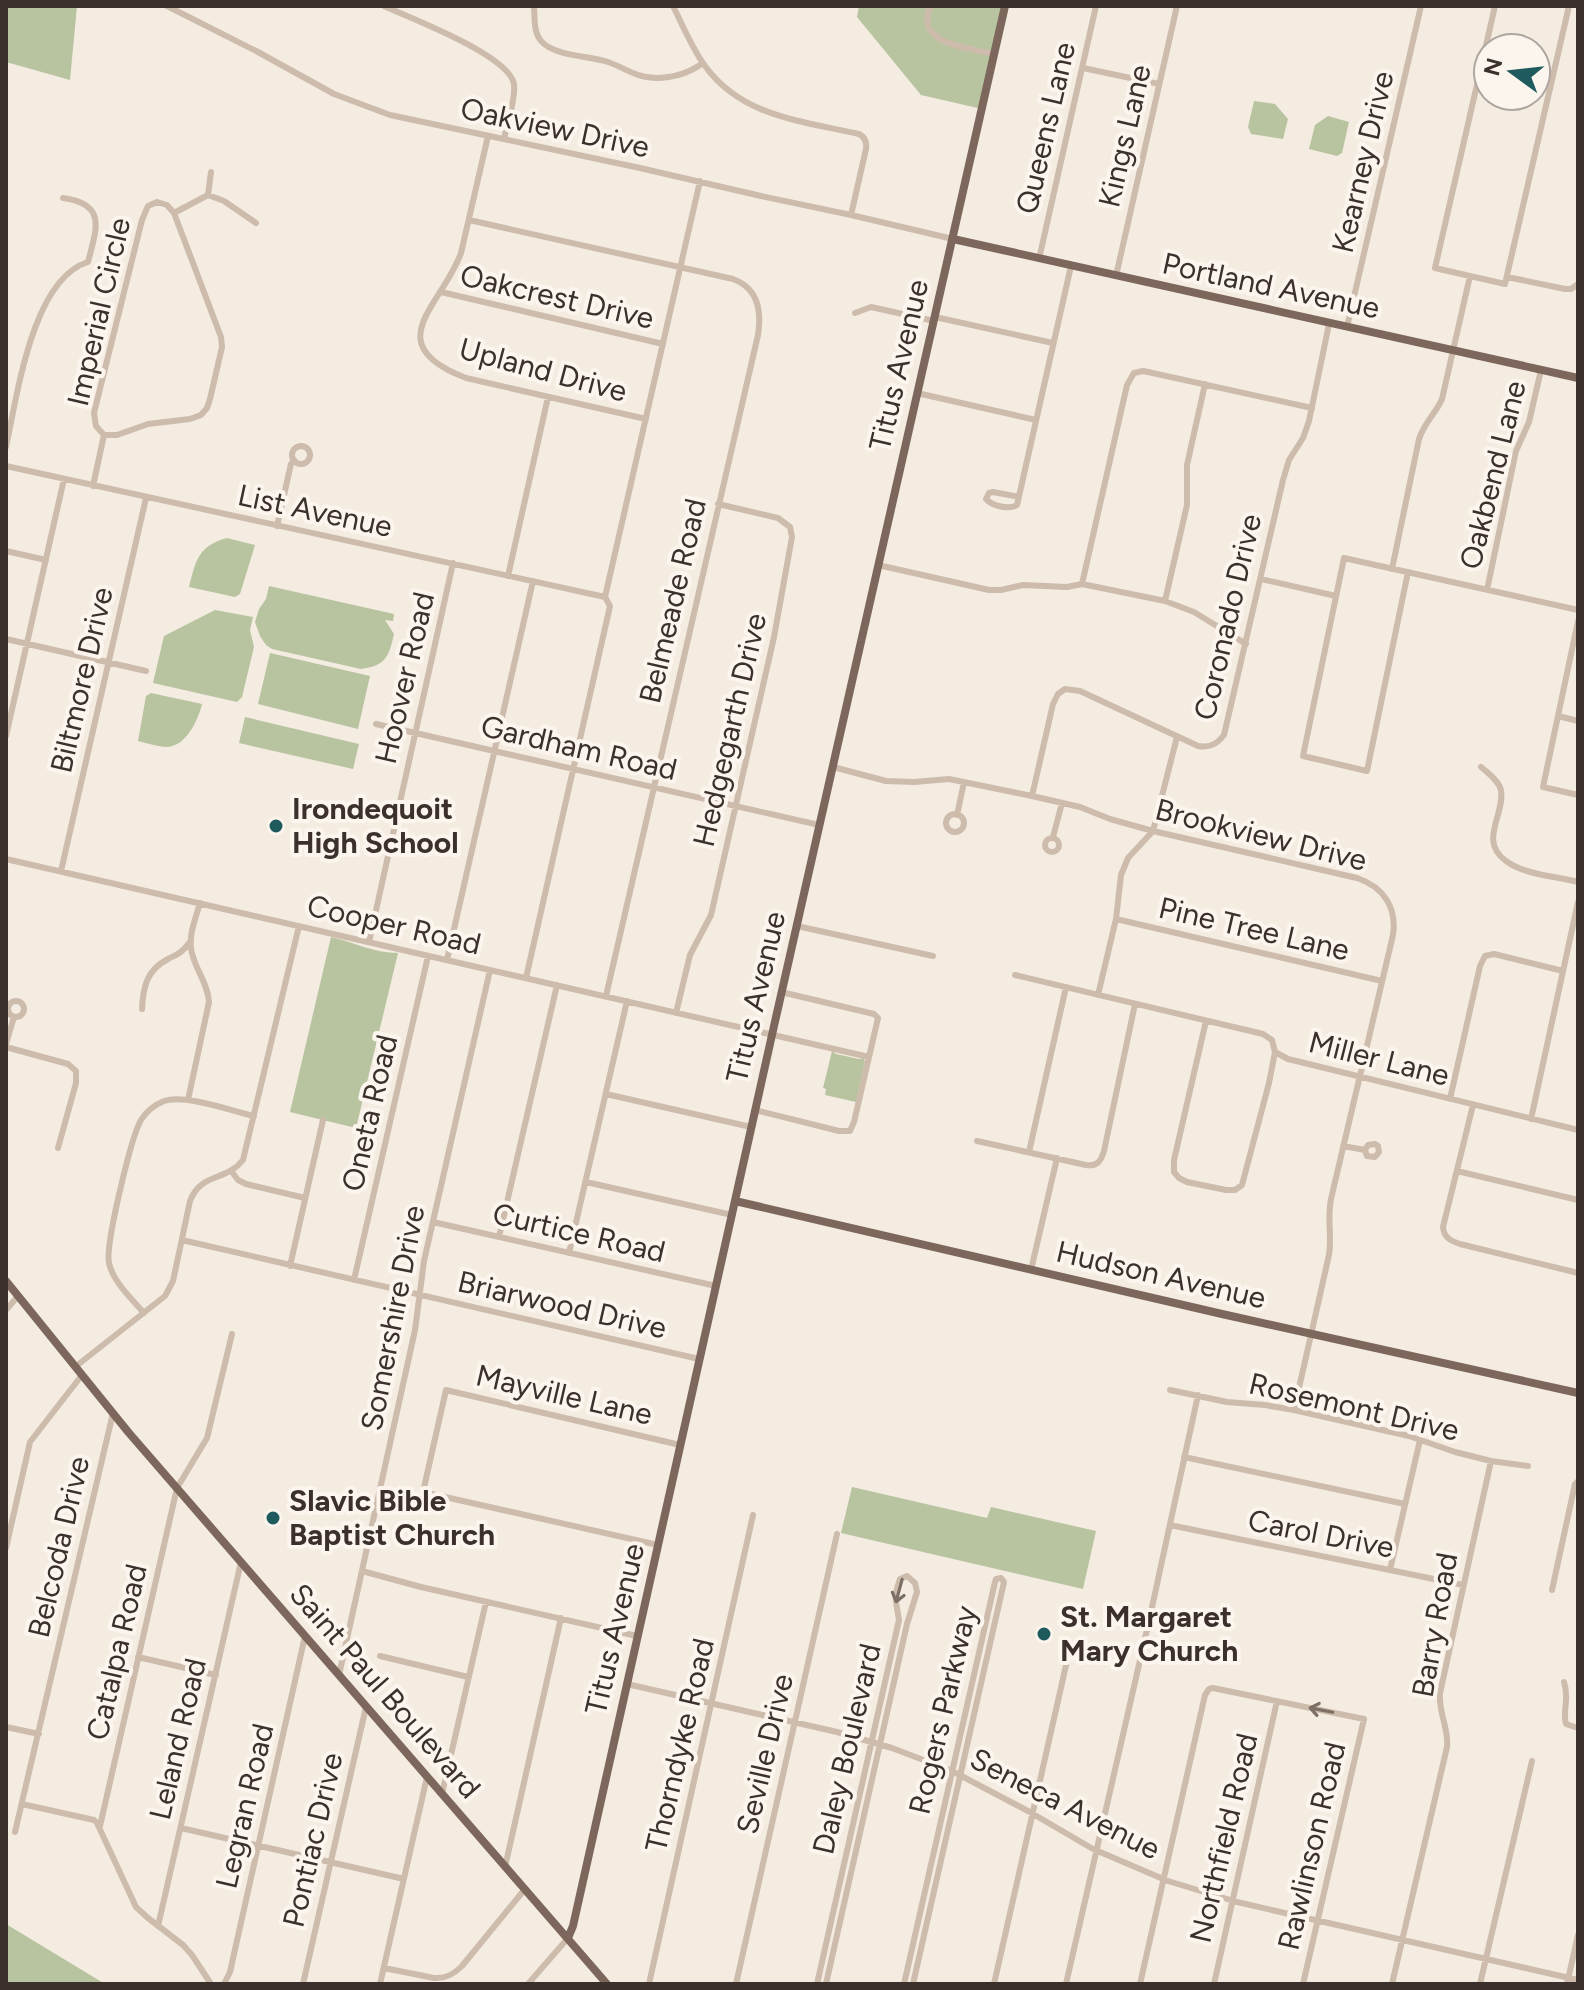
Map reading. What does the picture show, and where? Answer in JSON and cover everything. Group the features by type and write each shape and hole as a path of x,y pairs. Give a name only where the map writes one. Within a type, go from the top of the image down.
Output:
{"main road":[{"name":"Titus Avenue","path":"568,1938 1005,6"},
{"name":"Portland Avenue","path":"953,239 1578,378"},
{"name":"Hudson Avenue","path":"735,1201 1578,1393"},
{"name":"Saint Paul Boulevard","path":"6,1281 177,1488 607,1984"}],"street":[{"name":"Oakview Drive","path":"167,6 361,106 405,119 700,181 953,239"},
{"path":"384,6 466,43 509,74 514,87 504,139"},
{"path":"534,6 538,36 545,45 558,51 608,62 635,75 651,78 676,76 703,63"},
{"path":"673,6 703,63 730,93 772,114 864,137 867,145 851,215"},
{"path":"930,6 927,18 930,29 940,40 994,54"},
{"name":"Queens Lane","path":"1039,259 1096,6"},
{"name":"Kings Lane","path":"1116,276 1177,6"},
{"name":"Kearney Drive","path":"1347,327 1421,6"},
{"path":"1495,6 1435,268 1505,284 1569,6"},
{"path":"1083,68 1159,84"},
{"name":"Upland Drive","path":"488,136 458,260 421,327 425,351 447,370 466,378 646,419"},
{"path":"208,195 211,172"},
{"path":"526,978 610,606 605,597 700,181"},
{"path":"174,213 208,195 224,201 256,223"},
{"path":"6,447 36,323 60,281 74,267 88,262 96,228 92,210 76,199 63,198"},
{"name":"Imperial Circle","path":"157,202 167,205 174,213 221,337 222,347 205,412 196,418 148,424 117,435 104,435 96,426 94,413 144,212 157,202"},
{"name":"Belmeade Road","path":"469,220 733,279 743,283 754,294 759,311 758,335 606,996"},
{"path":"1019,497 993,492 986,499 990,503 1014,508 1017,505 1019,497 1053,343 1071,266"},
{"path":"1392,569 1419,439 1440,403 1470,276"},
{"path":"1507,277 1565,289 1578,284"},
{"name":"Oakcrest Drive","path":"441,292 663,344"},
{"path":"855,313 871,307 1053,343"},
{"name":"Coronado Drive","path":"1032,796 1053,704 1065,689 1080,691 1203,747 1216,744 1224,735 1287,465 1303,438 1312,408 1329,324"},
{"name":"Oakbend Lane","path":"1487,590 1514,461 1529,422 1541,370"},
{"path":"1082,584 1131,376 1143,371 1312,408"},
{"path":"1165,601 1188,500 1187,465 1205,384"},
{"path":"917,393 1036,420"},
{"path":"508,576 548,397"},
{"name":"Imperial Circle","path":"93,486 104,435"},
{"path":"277,526 294,460"},
{"name":"List Avenue","path":"6,466 605,597"},
{"path":"6,736 64,479"},
{"name":"Biltmore Drive","path":"61,871 146,498"},
{"name":"Hedgegarth Drive","path":"676,1013 690,955 711,915 774,637 792,537 790,527 778,518 718,504"},
{"path":"6,551 46,560"},
{"path":"1408,572 1367,771 1303,756 1344,558 1392,569 1408,572 1578,610"},
{"name":"Hoover Road","path":"369,942 453,563"},
{"path":"878,565 989,590 1023,585 1059,588 1082,584 1165,601 1194,612 1246,644"},
{"path":"1261,579 1336,596"},
{"path":"447,960 533,581"},
{"path":"1578,621 1543,787 1578,795"},
{"path":"6,639 146,671"},
{"path":"1558,716 1578,721"},
{"name":"Gardham Road","path":"376,724 819,825"},
{"path":"1098,995 1116,919 1124,866 1134,850 1153,831 1177,737"},
{"name":"Brookview Drive","path":"833,767 886,781 938,779 964,782 1062,803 1153,831 1357,878 1378,888 1387,900 1394,920 1393,935 1328,1212 1329,1255 1294,1410"},
{"path":"1481,767 1495,780 1501,791 1493,835 1500,856 1520,868 1578,882"},
{"path":"957,815 964,782"},
{"path":"1053,837 1062,803"},
{"name":"Cooper Road","path":"6,859 869,1057"},
{"path":"1531,1119 1578,902"},
{"path":"188,1100 209,1002 208,988 192,954 191,940 200,903"},
{"name":"Pine Tree Lane","path":"1116,919 1382,981"},
{"path":"6,1548 30,1442 79,1371 169,1289 194,1192 209,1179 232,1172 243,1160 299,926"},
{"path":"797,926 933,956"},
{"path":"142,1009 144,986 150,973 159,964 182,952 191,940"},
{"path":"1450,1099 1480,966 1485,956 1494,954 1563,971"},
{"name":"Oneta Road","path":"354,1280 428,956"},
{"name":"Somershire Drive","path":"339,1675 415,1330 424,1261 490,970"},
{"name":"Miller Lane","path":"1015,975 1266,1035 1272,1040 1275,1052 1288,1059 1578,1130"},
{"path":"499,1237 557,985"},
{"path":"1029,1152 1066,987"},
{"path":"755,1110 839,1131 853,1129 878,1018 781,992"},
{"path":"569,1253 627,1001"},
{"path":"977,1141 1091,1166 1099,1163 1135,1004"},
{"path":"14,1017 6,1045 68,1064 76,1071 76,1083 58,1148"},
{"path":"1206,1021 1174,1160 1174,1172 1183,1180 1226,1190 1235,1190 1242,1185 1275,1052"},
{"path":"606,1094 751,1127"},
{"path":"144,1313 112,1272 108,1256 139,1123 149,1111 164,1101 188,1100 254,1116"},
{"path":"1473,1105 1443,1227 1446,1237 1460,1244 1578,1273"},
{"path":"290,1266 323,1120"},
{"path":"1343,1146 1365,1150"},
{"path":"1031,1270 1057,1158"},
{"path":"1457,1171 1578,1200"},
{"path":"232,1172 246,1184 305,1198"},
{"path":"586,1182 732,1215"},
{"name":"Curtice Road","path":"433,1222 716,1286"},
{"name":"Briarwood Drive","path":"182,1240 699,1359"},
{"path":"6,1310 18,1296"},
{"name":"Catalpa Road","path":"100,1826 177,1488 207,1438 232,1334"},
{"name":"Mayville Lane","path":"658,1545 423,1492 446,1390 680,1445"},
{"name":"Rosemont Drive","path":"1170,1390 1227,1402 1294,1410 1420,1440 1491,1461 1528,1466"},
{"path":"1066,1984 1198,1395"},
{"name":"Belcoda Drive","path":"15,1832 113,1413"},
{"path":"1390,1570 1420,1440"},
{"path":"1184,1457 1405,1504"},
{"name":"Barry Road","path":"1392,1984 1447,1747 1448,1737 1441,1716 1440,1699 1491,1461"},
{"path":"1552,1590 1577,1482"},
{"path":"6,1511 13,1517"},
{"name":"Thorndyke Road","path":"649,1984 753,1515"},
{"name":"Carol Drive","path":"1170,1525 1463,1585"},
{"name":"Seville Drive","path":"736,1984 837,1534"},
{"name":"Leland Road","path":"158,1926 241,1562"},
{"path":"362,1571 410,1585 637,1636"},
{"name":"Daley Boulevard","path":"817,1984 899,1622 895,1599 900,1579 907,1576 915,1583 917,1592 907,1624 826,1984"},
{"name":"Rogers Parkway","path":"904,1984 995,1582 1001,1578 1004,1582 913,1984"},
{"path":"442,1794 486,1602"},
{"path":"505,1867 561,1618"},
{"name":"Daley Boulevard","path":"899,1622 907,1624"},
{"name":"Legran Road","path":"224,1984 230,1972 305,1636"},
{"path":"380,1656 468,1677"},
{"path":"138,1657 216,1675"},
{"path":"994,1984 1067,1661"},
{"path":"1564,1682 1568,1697 1564,1719 1566,1724 1578,1728"},
{"name":"Seneca Avenue","path":"627,1684 872,1741 952,1771 1096,1851 1163,1880 1233,1900 1574,1980"},
{"path":"1140,1984 1205,1695 1209,1689 1218,1689 1277,1701"},
{"name":"Rawlinson Road","path":"1277,1701 1364,1719 1303,1984"},
{"name":"Northfield Road","path":"1214,1984 1277,1701"},
{"name":"Pontiac Drive","path":"303,1984 366,1706"},
{"path":"6,1727 39,1734"},
{"path":"1480,1984 1532,1761"},
{"path":"380,1984 427,1776"},
{"path":"22,1804 94,1820 100,1826 136,1907 183,1945 211,1984"},
{"path":"181,1828 404,1879"},
{"name":"Daley Boulevard","path":"839,1885 848,1887"},
{"path":"384,1968 440,1979 452,1975 525,1889"},
{"path":"920,1913 929,1915"},
{"path":"1574,1980 1578,1935"},
{"name":"Titus Avenue","path":"528,1984 568,1938"}],"green space":[{"path":"6,6 77,6 70,80 6,62"},
{"path":"859,6 1005,6 982,109 921,95 857,17"},
{"path":"1254,101 1275,104 1288,119 1283,139 1251,134 1248,127"},
{"path":"1328,116 1349,122 1342,153 1337,156 1309,149 1315,125"},
{"path":"227,538 255,545 240,594 235,597 189,587 200,555 210,545"},
{"path":"269,586 394,614 393,621 385,620 394,634 385,659 376,666 361,669 272,649 260,636 255,622"},
{"path":"215,610 253,617 250,630 254,647 242,697 237,702 153,683 164,636"},
{"path":"270,653 370,676 358,729 258,704"},
{"path":"151,693 202,704 194,725 179,743 165,747 138,741 146,696"},
{"path":"245,717 359,744 353,769 239,743"},
{"path":"331,937 398,953 356,1128 290,1112"},
{"path":"832,1051 865,1061 856,1102 825,1095 826,1089 823,1088"},
{"path":"852,1487 987,1518 991,1507 1096,1531 1083,1589 841,1533"},
{"path":"6,1924 105,1984 6,1984"}],"place":[{"name":"Irondequoit High School","path":"276,826"},
{"name":"Slavic Bible Baptist Church","path":"273,1518"},
{"name":"St. Margaret Mary Church","path":"1044,1634"}]}
